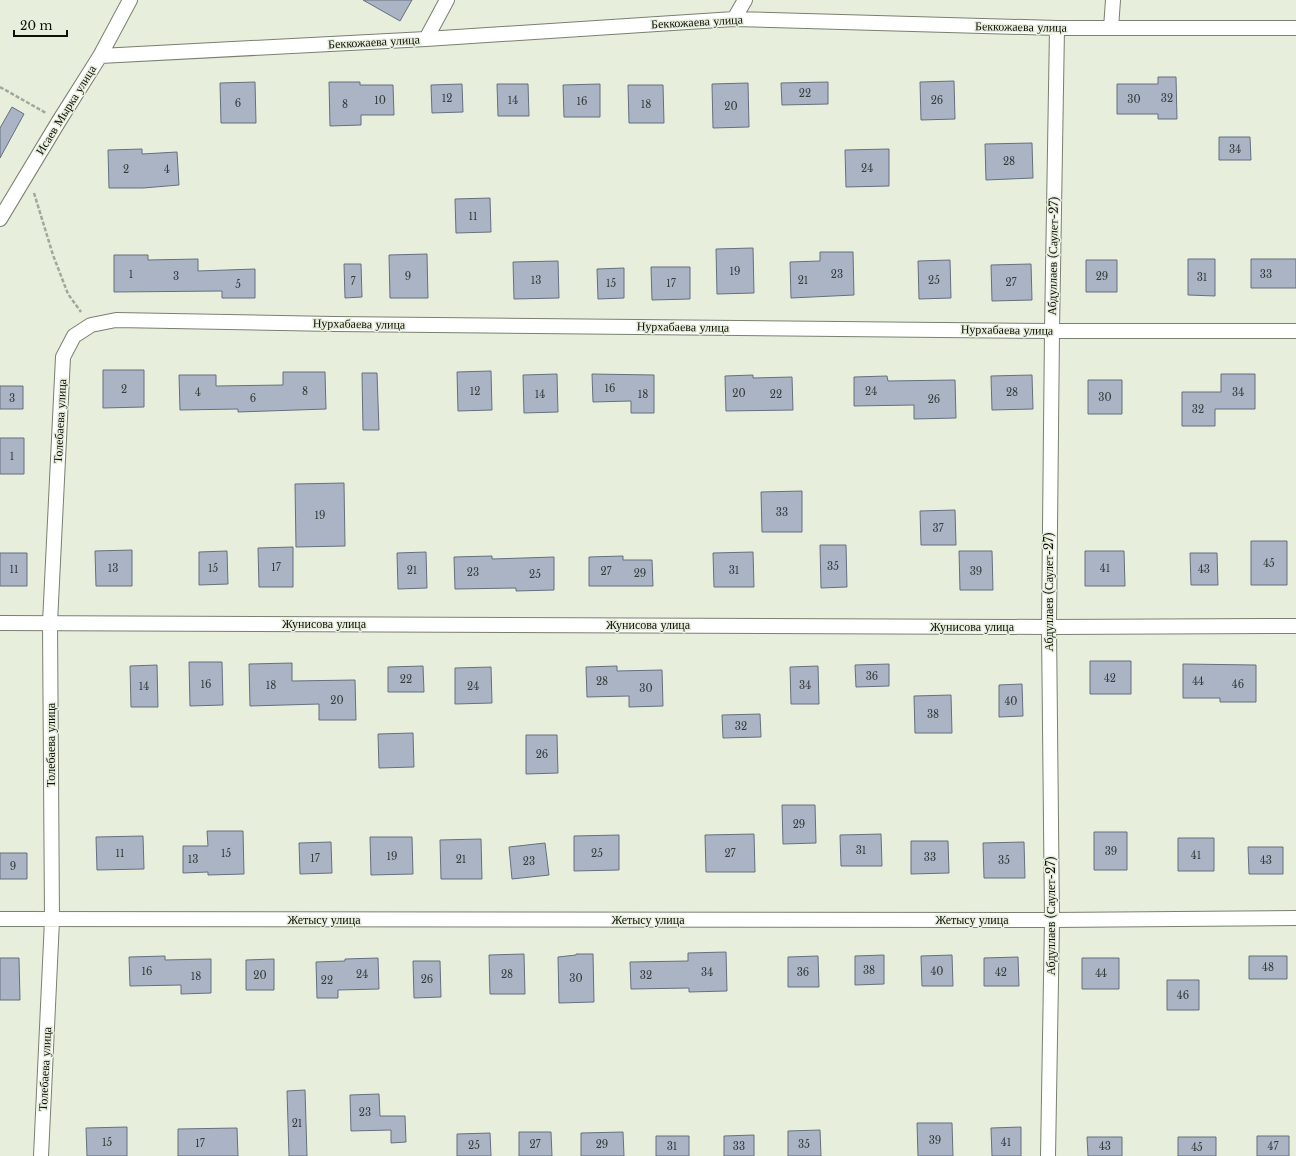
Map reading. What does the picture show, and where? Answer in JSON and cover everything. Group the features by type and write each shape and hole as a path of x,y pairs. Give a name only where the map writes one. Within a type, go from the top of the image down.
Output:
{"street":[{"name":"Исаев Мырка улица","path":"0,219 100,56 130,0"},
{"path":"426,39 447,0"},
{"path":"734,18 745,0"},
{"path":"1111,28 1113,0"},
{"name":"Беккожаева улица","path":"100,56 426,39 734,18 1057,28 1296,28"},
{"name":"Абдуллаев (Саулет-27)","path":"1048,1156 1052,920 1049,627 1057,28"},
{"name":"Нурхабаева улица","path":"74,336 91,325 116,320 350,324 1052,331 1296,330"},
{"name":"Толебаева улица","path":"40,1156 52,920 50,623 64,358 74,336"},
{"name":"Жунисова улица","path":"0,623 1049,627 1296,626"},
{"name":"Жетысу улица","path":"0,919 1052,920 1296,918"}],"path":[{"path":"0,87 59,121"},
{"path":"28,174 53,255 68,294 91,325"}],"building":[{"path":"363,0 412,0 400,21"},
{"path":"1158,77 1176,77 1177,119 1158,119 1158,114 1117,114 1117,84 1158,84"},
{"path":"954,81 955,119 921,120 920,82"},
{"path":"255,82 256,123 221,123 220,83"},
{"path":"329,82 360,82 360,85 393,85 394,115 361,115 361,125 330,126"},
{"path":"828,82 828,104 782,105 781,83"},
{"path":"748,83 749,127 713,128 712,84"},
{"path":"462,84 463,112 432,113 431,85"},
{"path":"497,84 528,84 529,116 498,116"},
{"path":"600,84 600,117 564,117 563,85"},
{"path":"628,85 663,85 664,123 629,123"},
{"path":"12,107 24,114 0,158 0,128"},
{"path":"1219,137 1250,137 1251,160 1219,160"},
{"path":"1032,143 1033,178 986,180 985,144"},
{"path":"142,149 142,154 177,152 179,185 143,188 109,188 108,150"},
{"path":"889,149 889,186 846,187 845,150"},
{"path":"490,198 491,232 456,233 455,199"},
{"path":"753,248 754,293 717,294 716,249"},
{"path":"820,252 853,252 854,295 791,298 790,262 820,261"},
{"path":"427,254 428,298 390,298 389,255"},
{"path":"114,255 148,255 148,260 198,259 198,271 255,269 255,298 222,298 222,291 114,292"},
{"path":"1188,259 1215,259 1215,296 1188,295"},
{"path":"1251,259 1296,259 1296,288 1251,288"},
{"path":"950,260 951,298 919,299 918,261"},
{"path":"1086,260 1117,260 1117,292 1086,292"},
{"path":"558,261 559,298 514,299 513,262"},
{"path":"344,264 361,264 362,297 345,298"},
{"path":"1031,264 1032,300 992,301 991,265"},
{"path":"651,267 690,267 690,299 652,300"},
{"path":"624,268 624,298 598,299 597,269"},
{"path":"103,370 144,370 144,407 103,408"},
{"path":"491,371 492,410 458,411 457,372"},
{"path":"283,372 325,372 326,409 238,412 238,409 180,410 179,375 216,375 216,386 283,385"},
{"path":"362,373 377,373 379,430 363,430"},
{"path":"557,374 558,412 524,413 523,375"},
{"path":"592,374 654,375 654,413 631,413 631,401 593,402"},
{"path":"1221,374 1255,374 1255,409 1215,409 1215,426 1182,426 1182,392 1221,392"},
{"path":"753,375 753,378 792,377 793,410 726,411 725,376"},
{"path":"1032,375 1033,409 992,410 991,376"},
{"path":"887,376 888,381 955,380 956,418 914,419 914,405 854,406 854,377"},
{"path":"1088,380 1122,380 1122,414 1088,414"},
{"path":"0,386 23,386 23,409 0,409"},
{"path":"0,438 24,438 24,474 0,474"},
{"path":"344,483 345,546 296,547 295,484"},
{"path":"802,491 802,532 762,532 761,492"},
{"path":"955,510 956,545 921,545 920,511"},
{"path":"1251,541 1287,541 1287,585 1251,585"},
{"path":"820,545 846,545 847,587 821,588"},
{"path":"293,547 293,587 259,587 258,548"},
{"path":"132,550 132,586 96,586 95,551"},
{"path":"227,551 228,584 199,585 199,552"},
{"path":"959,551 992,551 993,590 960,590"},
{"path":"1085,551 1124,551 1125,586 1085,586"},
{"path":"426,552 427,588 398,589 397,553"},
{"path":"753,552 754,587 714,587 713,553"},
{"path":"0,553 27,553 27,586 0,586"},
{"path":"1190,553 1217,553 1218,585 1191,585"},
{"path":"492,556 492,559 554,557 554,590 516,591 516,588 455,589 454,557"},
{"path":"623,556 623,560 652,560 653,586 589,586 589,557"},
{"path":"1090,661 1131,661 1131,694 1090,694"},
{"path":"189,662 222,662 223,705 190,706"},
{"path":"292,663 292,681 355,680 356,720 319,720 319,704 250,706 249,664"},
{"path":"889,664 889,686 856,687 855,665"},
{"path":"1183,664 1256,665 1256,702 1220,702 1220,698 1183,698"},
{"path":"157,665 158,707 131,707 130,666"},
{"path":"423,666 424,692 388,692 388,667"},
{"path":"617,666 617,671 662,670 663,706 629,707 629,696 587,697 586,667"},
{"path":"818,666 819,704 791,704 790,667"},
{"path":"491,667 492,703 455,704 455,668"},
{"path":"1022,684 1023,716 999,717 999,685"},
{"path":"951,695 952,733 915,733 914,696"},
{"path":"760,714 761,737 723,738 722,715"},
{"path":"413,733 414,767 379,768 378,734"},
{"path":"526,735 557,735 558,773 526,774"},
{"path":"782,805 815,805 816,843 783,844"},
{"path":"207,831 243,831 244,874 208,875 208,872 183,873 183,846 208,846"},
{"path":"1094,832 1127,832 1127,870 1094,870"},
{"path":"754,834 755,872 706,872 705,835"},
{"path":"881,834 882,866 841,866 840,835"},
{"path":"619,835 619,870 574,871 574,836"},
{"path":"143,836 144,869 97,870 96,837"},
{"path":"370,837 412,837 413,874 371,875"},
{"path":"1178,838 1214,838 1214,871 1178,871"},
{"path":"481,839 482,879 441,879 440,840"},
{"path":"911,841 948,841 949,873 911,874"},
{"path":"331,842 332,873 300,874 299,843"},
{"path":"1024,842 1025,878 984,878 983,843"},
{"path":"545,843 549,875 512,879 509,847"},
{"path":"1248,847 1283,847 1283,874 1249,874"},
{"path":"0,853 27,853 27,879 0,879"},
{"path":"726,952 727,991 689,992 689,988 631,989 630,962 688,961 688,953"},
{"path":"524,954 525,994 490,994 489,955"},
{"path":"576,954 593,954 594,1002 559,1003 558,957"},
{"path":"884,955 884,984 855,985 855,956"},
{"path":"952,955 953,986 922,986 921,956"},
{"path":"165,956 165,960 211,959 211,993 181,994 181,985 130,986 129,957"},
{"path":"818,956 819,987 788,987 788,957"},
{"path":"1249,956 1287,956 1287,979 1249,979"},
{"path":"1018,957 1019,986 984,986 984,958"},
{"path":"0,958 19,958 20,1000 0,1000"},
{"path":"378,958 379,989 338,990 338,998 317,998 316,962"},
{"path":"1082,958 1119,958 1119,989 1082,989"},
{"path":"274,959 274,990 246,990 246,960"},
{"path":"413,961 440,961 441,997 414,998"},
{"path":"1167,980 1199,980 1199,1010 1167,1010"},
{"path":"305,1090 307,1156 289,1156 287,1091"},
{"path":"379,1094 380,1116 405,1116 406,1142 391,1143 391,1130 351,1131 350,1095"},
{"path":"917,1123 952,1123 953,1156 918,1156"},
{"path":"127,1127 127,1156 87,1156 86,1128"},
{"path":"1021,1127 1021,1156 992,1156 991,1128"},
{"path":"237,1128 238,1156 178,1156 178,1129"},
{"path":"820,1130 821,1156 788,1156 788,1131"},
{"path":"519,1132 551,1132 552,1156 519,1156"},
{"path":"623,1132 624,1156 581,1156 581,1133"},
{"path":"490,1133 491,1156 457,1156 457,1134"},
{"path":"754,1135 754,1156 724,1156 724,1136"},
{"path":"656,1136 689,1136 689,1156 656,1156"},
{"path":"1257,1136 1289,1136 1289,1156 1257,1156"},
{"path":"1087,1137 1122,1137 1122,1156 1088,1156"},
{"path":"1178,1137 1216,1137 1216,1156 1178,1156"}]}
